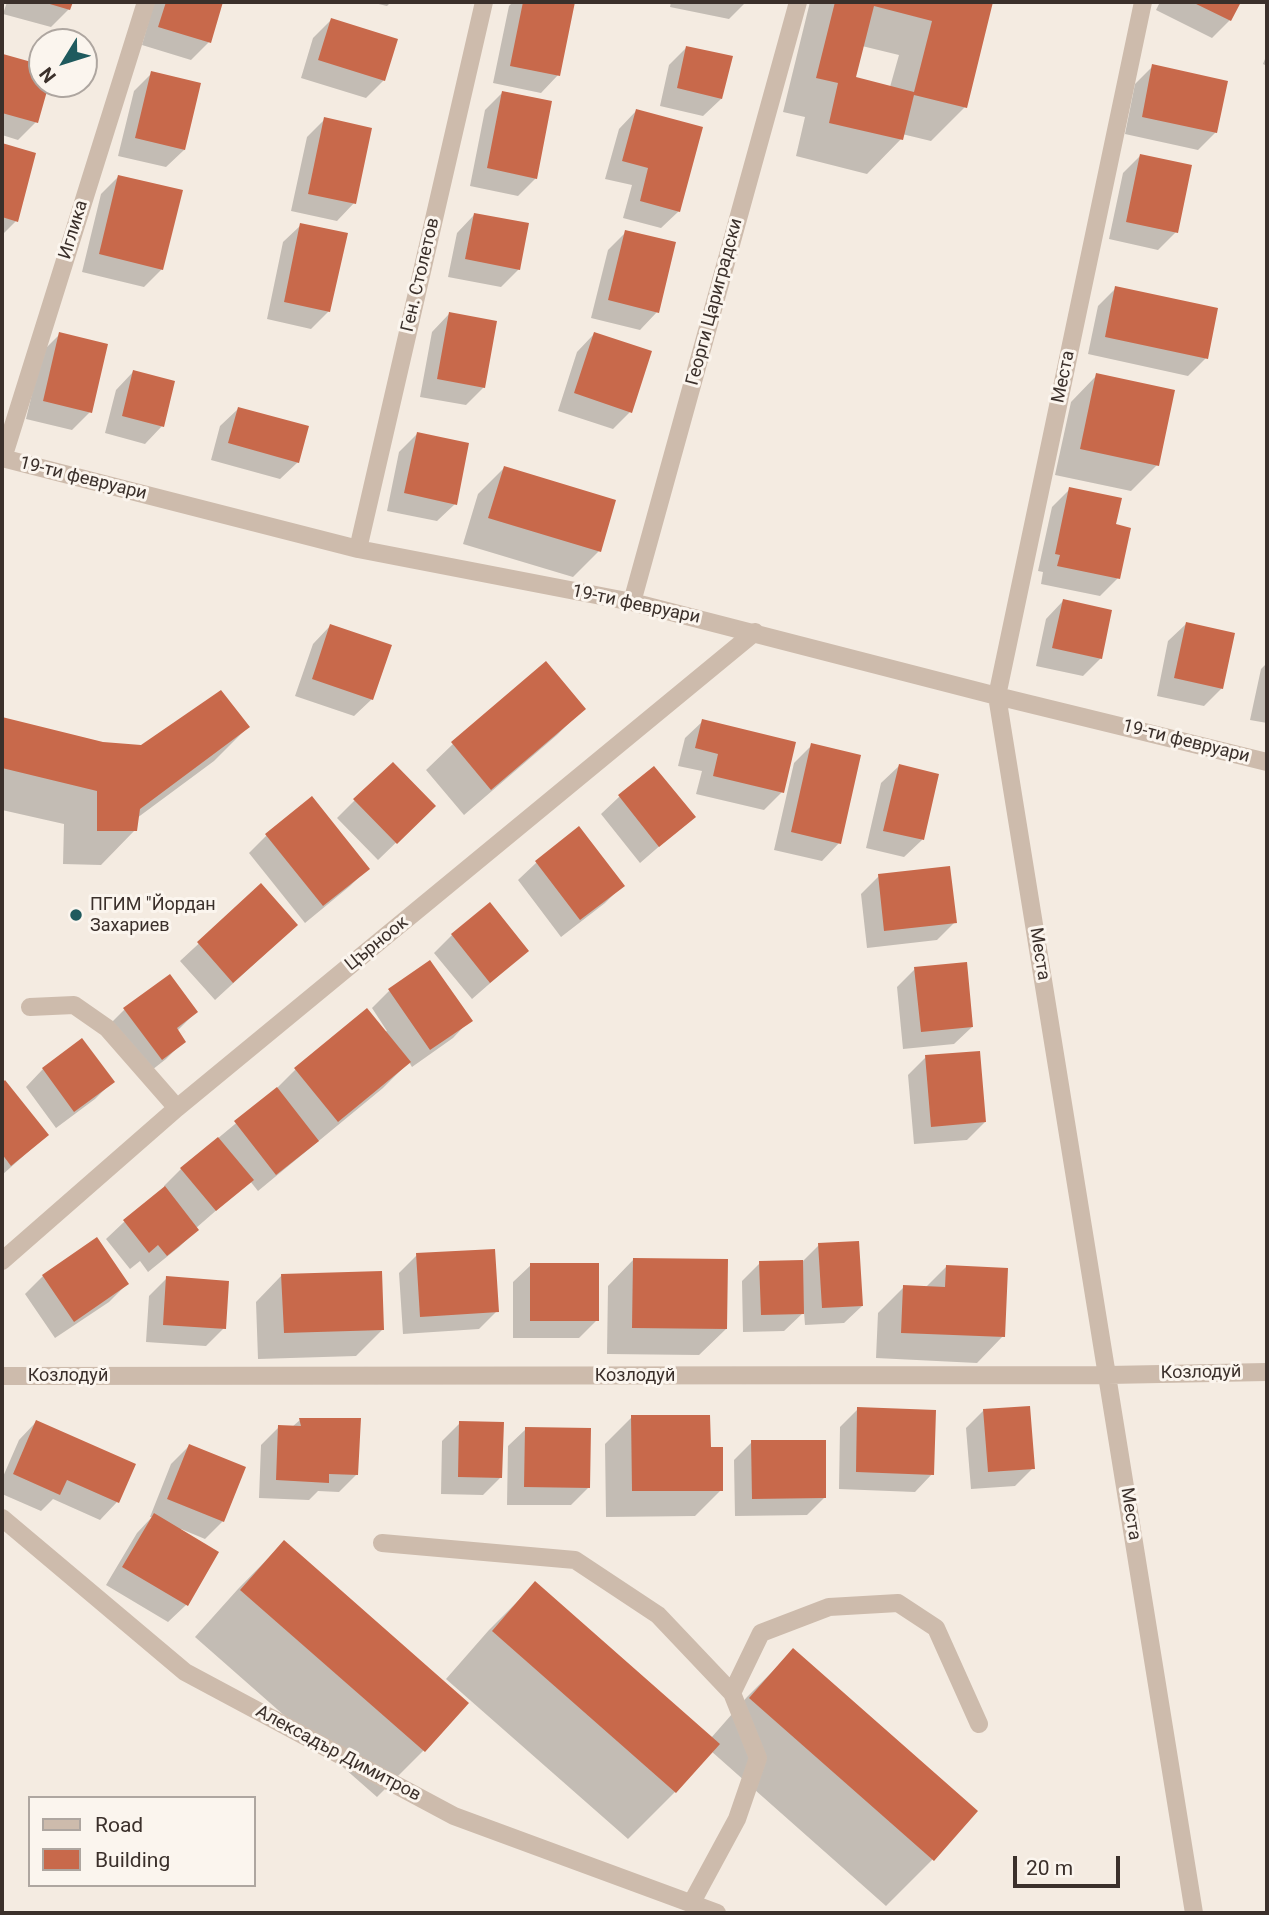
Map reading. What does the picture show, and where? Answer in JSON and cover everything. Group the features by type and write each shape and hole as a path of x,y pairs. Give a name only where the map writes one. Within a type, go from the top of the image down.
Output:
{"street":[{"name":"Иглика","path":"2,458 146,2"},
{"name":"Ген. Столетов","path":"358,549 484,2"},
{"name":"Георги Цариградски","path":"632,602 798,2"},
{"name":"Места","path":"1143,2 997,696 1194,1913"},
{"name":"19-ти февруари","path":"2,458 358,549 632,602 1267,762"},
{"name":"Църноок","path":"2,1261 177,1108 755,632"},
{"path":"30,1007 74,1005 107,1028 177,1108"},
{"name":"Козлодуй","path":"2,1376 1108,1375 1267,1372"},
{"name":"Алексадър Димитров","path":"2,1518 184,1672 454,1816 717,1913"},
{"path":"382,1543 575,1560 658,1615 732,1693 758,1758 737,1819 691,1904"},
{"path":"732,1693 761,1633 829,1607 898,1603 936,1628 979,1724"}],"building":[{"path":"43,2 73,2 70,10"},
{"path":"166,2 223,2 211,43 158,27"},
{"path":"523,2 575,2 560,76 510,66"},
{"path":"835,2 993,2 967,108 914,95 903,140 829,123 838,83 816,78","holes":["874,6 932,21 914,92 856,77"]},
{"path":"1192,2 1241,2 1231,21"},
{"path":"331,18 398,39 385,81 318,60"},
{"path":"686,46 733,56 722,99 677,88"},
{"path":"3,54 28,61 28,98 45,98 38,123 2,113"},
{"path":"1152,64 1228,81 1217,133 1142,117"},
{"path":"151,71 201,83 185,150 135,138"},
{"path":"502,91 552,101 537,179 487,168"},
{"path":"636,109 703,127 680,212 640,201 648,168 622,161"},
{"path":"324,117 372,128 356,204 308,194"},
{"path":"2,143 36,153 18,222 2,217"},
{"path":"1140,154 1192,165 1178,233 1126,222"},
{"path":"118,175 183,190 163,270 99,254"},
{"path":"474,213 529,223 520,270 465,259"},
{"path":"300,223 348,233 330,312 284,302"},
{"path":"625,230 676,242 659,313 608,300"},
{"path":"1115,286 1218,308 1208,359 1105,337"},
{"path":"449,312 497,321 485,388 437,379"},
{"path":"59,332 108,344 92,413 43,401"},
{"path":"594,332 652,351 632,413 574,393"},
{"path":"133,370 175,381 164,427 122,416"},
{"path":"1096,373 1175,390 1159,466 1080,449"},
{"path":"238,407 309,426 299,463 228,443"},
{"path":"417,432 469,443 457,505 404,493"},
{"path":"504,466 616,500 601,552 488,518"},
{"path":"1069,487 1122,498 1116,524 1131,528 1120,579 1057,566 1060,555 1055,554"},
{"path":"1063,599 1112,610 1102,659 1052,648"},
{"path":"1186,622 1235,633 1223,689 1174,678"},
{"path":"330,624 392,645 373,700 312,679"},
{"path":"546,661 586,709 491,790 451,742"},
{"path":"221,690 250,727 140,809 137,831 97,831 97,791 2,768 2,717 103,742 141,745"},
{"path":"702,719 796,742 784,793 713,776 718,754 695,748"},
{"path":"811,743 861,755 841,844 791,832"},
{"path":"393,762 436,806 397,844 353,799"},
{"path":"899,764 939,774 924,840 883,831"},
{"path":"654,766 696,817 659,847 618,795"},
{"path":"312,796 370,869 323,906 265,834"},
{"path":"579,826 625,886 580,920 535,861"},
{"path":"950,866 957,923 884,931 878,874"},
{"path":"261,883 298,925 233,983 197,942"},
{"path":"490,902 529,951 490,983 451,934"},
{"path":"430,960 473,1021 430,1050 388,989"},
{"path":"967,962 973,1027 921,1032 914,967"},
{"path":"170,974 198,1012 177,1028 186,1042 162,1060 123,1008"},
{"path":"367,1008 411,1062 338,1122 294,1068"},
{"path":"82,1038 115,1082 74,1112 42,1068"},
{"path":"980,1051 986,1122 931,1127 925,1055"},
{"path":"5,1080 49,1135 11,1166 2,1154 2,1083"},
{"path":"277,1087 319,1141 276,1175 234,1121"},
{"path":"218,1137 254,1180 216,1211 180,1168"},
{"path":"165,1186 199,1230 167,1256 158,1245 149,1253 123,1220"},
{"path":"97,1237 129,1284 74,1322 42,1275"},
{"path":"859,1241 863,1306 822,1308 818,1243"},
{"path":"495,1249 499,1312 420,1317 416,1253"},
{"path":"633,1258 728,1259 727,1329 632,1328"},
{"path":"803,1260 804,1314 761,1315 759,1261"},
{"path":"530,1263 599,1263 599,1321 530,1321"},
{"path":"946,1265 1008,1268 1005,1337 901,1333 903,1285 945,1287"},
{"path":"382,1271 384,1330 284,1333 281,1274"},
{"path":"166,1276 229,1281 226,1329 163,1325"},
{"path":"1030,1406 1035,1469 988,1472 983,1409"},
{"path":"857,1407 936,1410 934,1475 856,1472"},
{"path":"631,1415 710,1415 711,1447 723,1447 723,1491 632,1491"},
{"path":"299,1418 361,1418 358,1475 329,1474 329,1483 276,1480 278,1425 301,1426"},
{"path":"36,1420 136,1464 119,1503 67,1480 60,1495 13,1474"},
{"path":"459,1421 504,1422 502,1478 458,1477"},
{"path":"525,1427 591,1428 590,1488 524,1487"},
{"path":"751,1440 826,1440 826,1498 752,1499"},
{"path":"189,1444 246,1467 224,1522 167,1499"},
{"path":"154,1513 219,1552 188,1606 122,1567"},
{"path":"284,1540 469,1703 425,1752 240,1590"},
{"path":"535,1581 720,1744 676,1793 492,1631"},
{"path":"793,1648 978,1811 934,1861 749,1698"}],"place":[{"name":"ПГИМ \"Йордан Захариев","path":"76,915"}]}
